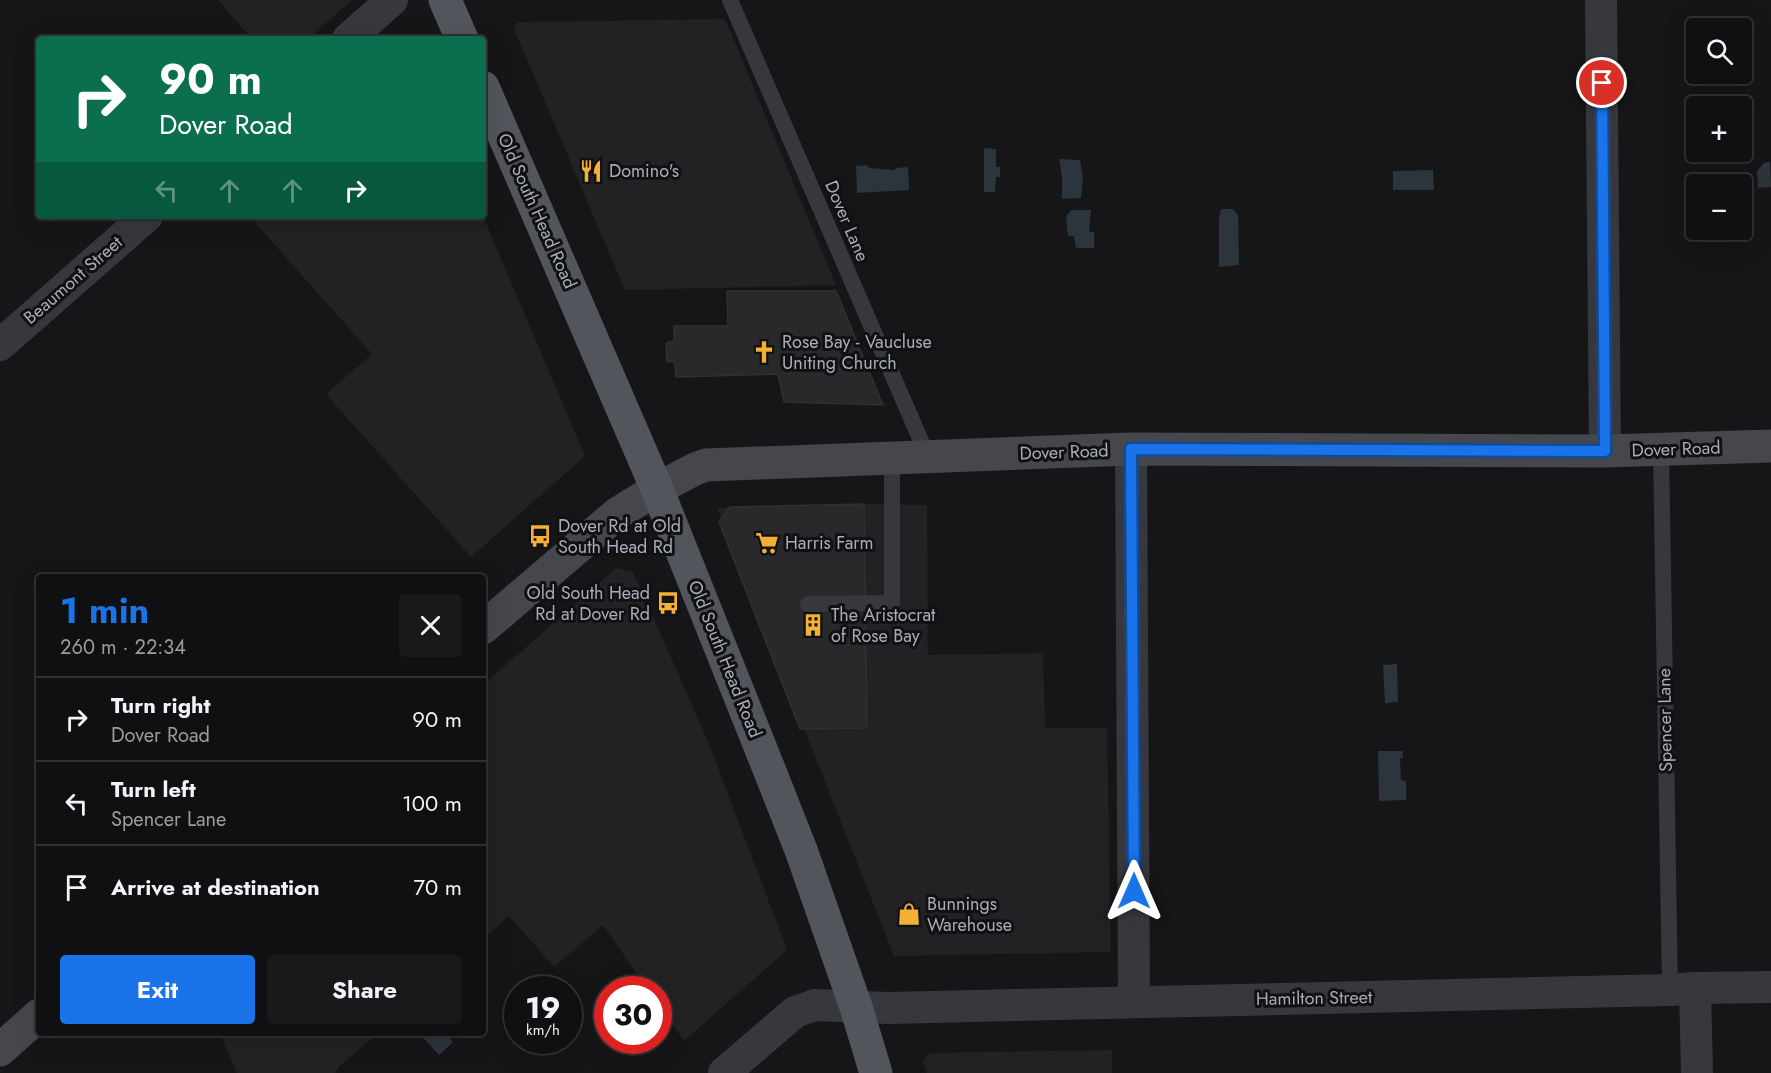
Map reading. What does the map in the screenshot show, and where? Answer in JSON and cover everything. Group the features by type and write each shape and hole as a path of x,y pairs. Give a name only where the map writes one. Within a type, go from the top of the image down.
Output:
{"main road":[{"path":"445,0 461,36"},
{"name":"Old South Head Road","path":"486,94 657,489 801,850 856,1007 876,1073"}],"street":[{"path":"351,36 392,0"},
{"path":"1601,0 1605,451"},
{"name":"Beaumont Street","path":"0,345 144,219"},
{"name":"Dover Road","path":"486,625 618,513 657,489 706,465 1131,449 1605,451 1771,446"},
{"path":"1131,449 1134,1001"},
{"name":"Hamilton Street","path":"724,1073 795,1012 815,1005 888,1008 1771,987"},
{"path":"1683,989 1697,1073"},
{"path":"0,1050 36,1018"}],"lane":[{"name":"Dover Lane","path":"730,0 928,457"},
{"name":"Spencer Lane","path":"1661,449 1683,989"},
{"path":"808,604 892,603 892,458"}],"shaded area":[{"path":"218,0 352,0 311,36 249,36"},
{"path":"725,19 836,285 625,290 514,29 518,22"},
{"path":"984,148 996,149 996,167 1000,167 1000,177 996,177 995,192 984,192"},
{"path":"1059,159 1080,160 1083,179 1081,198 1062,199"},
{"path":"1770,162 1771,187 1758,188 1757,171 1764,163"},
{"path":"867,165 869,168 894,170 908,167 909,190 857,193 856,166"},
{"path":"1433,170 1434,190 1393,190 1393,171"},
{"path":"1221,209 1233,209 1238,215 1239,265 1219,267"},
{"path":"1072,210 1091,210 1089,232 1094,232 1094,248 1076,248 1074,236 1068,236 1066,216"},
{"path":"252,219 484,219 585,456 471,557 326,394 372,354"},
{"path":"864,504 927,505 928,655 1043,653 1045,728 1107,728 1111,952 894,956 717,508"},
{"path":"616,568 633,572 708,741 787,950 684,1041 672,1023 672,976 638,976 603,925 554,967 509,916 486,936 486,682"},
{"path":"1397,664 1398,702 1385,703 1383,665"},
{"path":"1378,751 1403,751 1403,758 1400,758 1401,780 1406,781 1406,800 1379,801"},
{"path":"221,1036 375,1036 335,1073 237,1073"},
{"path":"422,1036 448,1036 453,1042 439,1055"},
{"path":"1112,1050 1112,1073 927,1073 923,1061 930,1053"}],"building":[{"name":"Rose Bay - Vaucluse Uniting Church","path":"727,291 836,291 883,405 784,402 778,374 676,377 674,361 667,362 666,343 674,341 674,326 728,326"},
{"name":"The Aristocrat of Rose Bay","path":"864,504 867,728 800,729 719,522 730,507"}],"place":[{"name":"Domino's","path":"591,171"},
{"name":"Rose Bay - Vaucluse Uniting Church","path":"764,352"},
{"name":"Dover Rd at Old South Head Rd","path":"540,536"},
{"name":"Harris Farm","path":"767,543"},
{"name":"Old South Head Rd at Dover Rd","path":"668,603"},
{"name":"The Aristocrat of Rose Bay","path":"813,625"},
{"name":"Bunnings Warehouse","path":"909,914"}],"route":[{"path":"1134,891 1131,449 1605,451 1602,83"}]}
